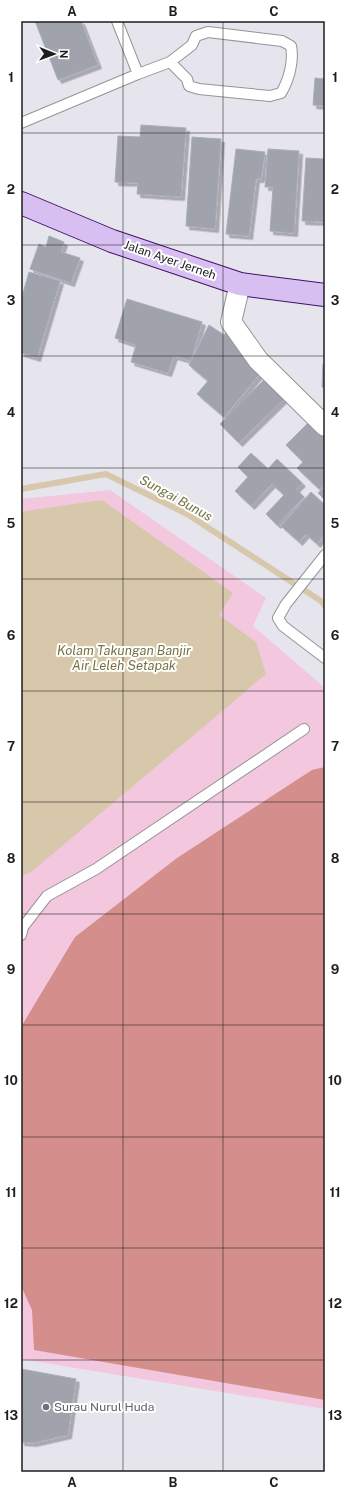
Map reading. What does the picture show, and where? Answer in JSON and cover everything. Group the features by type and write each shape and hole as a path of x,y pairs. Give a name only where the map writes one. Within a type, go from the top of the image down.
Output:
{"main road":[{"name":"Jalan Ayer Jerneh","path":"21,203 112,241 240,284 325,295"}],"street":[{"path":"240,284 231,322 258,360 325,426"}],"lane":[{"path":"117,21 138,74"},
{"path":"21,123 170,62 192,45 196,36 208,32 282,41 291,46 293,53 287,83 281,93 270,96 199,89 189,86 187,79 170,62"},
{"path":"322,557 286,604 278,618 283,626 325,658"},
{"path":"21,935 23,927 47,896 96,869 304,729"}],"shaded area":[{"path":"110,490 266,598 253,626 325,688 325,1409 21,1359 21,499"},
{"path":"325,767 325,1400 34,1350 32,1310 21,1286 21,1027 75,937 177,858 312,770"}],"water":[{"name":"Kolam Takungan Banjir Air Leleh Setapak","path":"102,500 233,593 219,615 256,642 266,674 31,872 21,876 21,513"}],"building":[{"path":"35,21 81,21 98,65 58,80"},
{"path":"315,78 325,79 325,106 313,105"},
{"path":"141,125 186,128 181,197 137,194 138,183 115,182 118,136 140,137"},
{"path":"192,137 221,139 215,229 186,226"},
{"path":"236,149 265,152 261,179 256,179 249,236 226,234"},
{"path":"268,149 299,151 294,233 270,231 273,187 265,187"},
{"path":"306,158 325,159 325,222 302,221"},
{"path":"49,236 64,242 61,252 80,258 71,283 30,269 39,244 46,247"},
{"path":"29,272 60,281 37,358 21,353 21,300"},
{"path":"127,299 202,322 191,361 174,356 168,373 131,362 136,345 115,338"},
{"path":"209,325 224,335 228,330 264,369 224,417 197,394 208,381 189,365"},
{"path":"323,364 325,364 325,388 322,387"},
{"path":"270,374 289,394 239,443 220,424"},
{"path":"309,422 325,438 325,483 319,489 297,468 303,462 286,445"},
{"path":"251,453 268,469 277,459 302,483 296,489 304,497 277,525 266,514 284,495 272,484 251,506 235,491 248,477 238,467"},
{"path":"325,487 325,500 318,493"},
{"path":"311,492 325,505 325,534 317,544 306,534 299,542 281,526"},
{"name":"Surau Nurul Huda","path":"21,1369 76,1379 68,1435 33,1443 21,1442"}],"waterway":[{"name":"Sungai Bunus","path":"21,489 106,474 187,514 321,601 325,606"}],"place":[{"name":"Surau Nurul Huda","path":"46,1407"}]}
